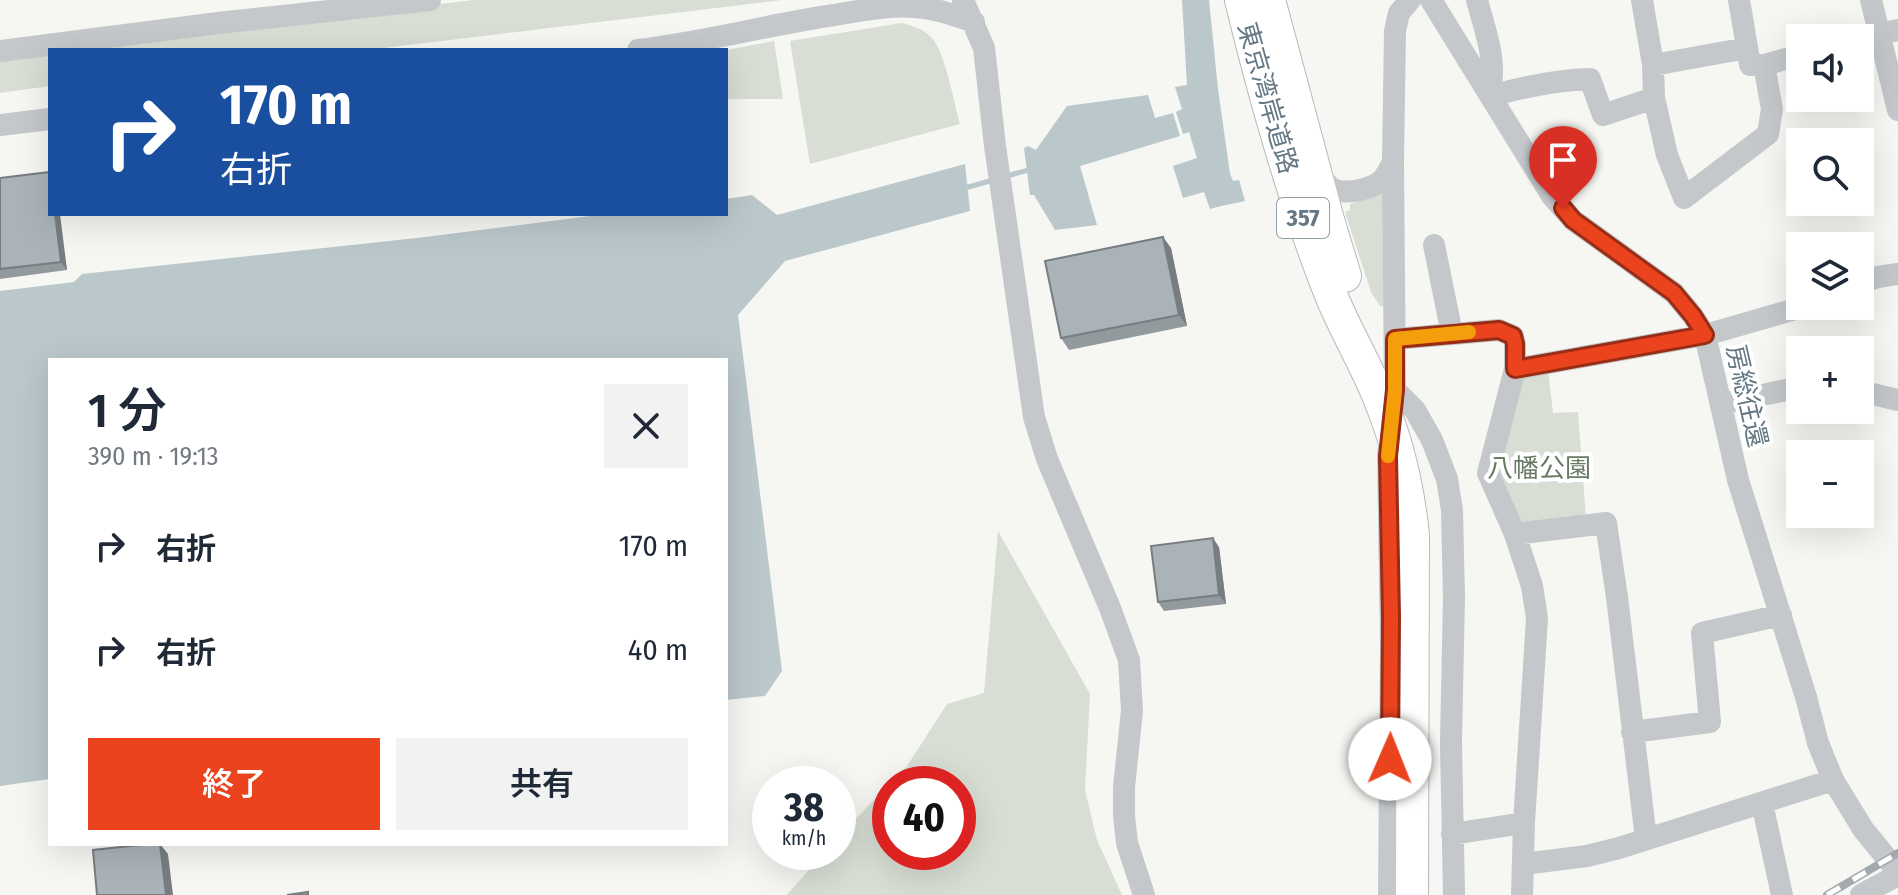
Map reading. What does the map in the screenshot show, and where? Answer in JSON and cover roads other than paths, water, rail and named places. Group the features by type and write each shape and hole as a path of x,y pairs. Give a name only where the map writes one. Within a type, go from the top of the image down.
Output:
{"highway":[{"name":"東京湾岸道路","path":"1241,0 1287,169 1335,304 1391,427 1409,502 1413,535 1412,895"},
{"name":"東京湾岸道路","path":"1269,0 1342,267 1395,390 1418,456 1409,502 1432,560 1432,895"}],"street":[{"path":"0,51 103,44 234,22 430,0"},
{"path":"963,0 984,48 1034,417 1047,459 1129,660 1132,711 1124,816 1127,843 1144,895"},
{"path":"1391,427 1395,390 1395,31 1399,13 1410,0"},
{"name":"房総往還","path":"1431,0 1552,196 1573,220 1674,293 1705,335 1738,480 1818,743 1833,780 1863,829 1898,873"},
{"path":"1477,0 1494,64 1490,95 1566,80 1590,79 1603,115 1654,98"},
{"path":"1642,0 1653,65 1654,98 1667,155 1684,198 1768,134 1772,109 1764,65"},
{"path":"1739,0 1750,65 1786,59"},
{"path":"1871,0 1898,110"},
{"path":"654,48 864,10 912,7 944,11 974,22"},
{"path":"1653,65 1747,48"},
{"path":"0,125 48,119"},
{"path":"1314,165 1333,189 1356,190 1383,179 1393,162"},
{"path":"1434,245 1452,334"},
{"path":"1874,278 1898,274"},
{"path":"1515,369 1705,335 1786,312"},
{"path":"1395,339 1499,330 1513,336 1515,344 1515,369 1488,473 1515,534 1532,586 1537,618 1522,895"},
{"path":"1395,390 1415,410 1432,440 1447,479 1452,510 1454,895"},
{"path":"1721,404 1786,390"},
{"path":"1874,394 1898,400"},
{"path":"1389,895 1391,673 1409,502"},
{"path":"1515,534 1606,523 1646,839"},
{"path":"1632,732 1710,722 1702,633 1781,615"},
{"path":"1523,864 1587,856 1833,780"},
{"path":"1762,803 1782,895"},
{"path":"1452,834 1524,823"},
{"path":"1861,895 1898,873"}],"waterway":[{"path":"1007,176 1032,169"},
{"path":"965,188 993,180"}],"railway":[{"path":"1827,895 1898,853"}],"park label":[{"name":"八幡公園","path":"1539,468"}]}
